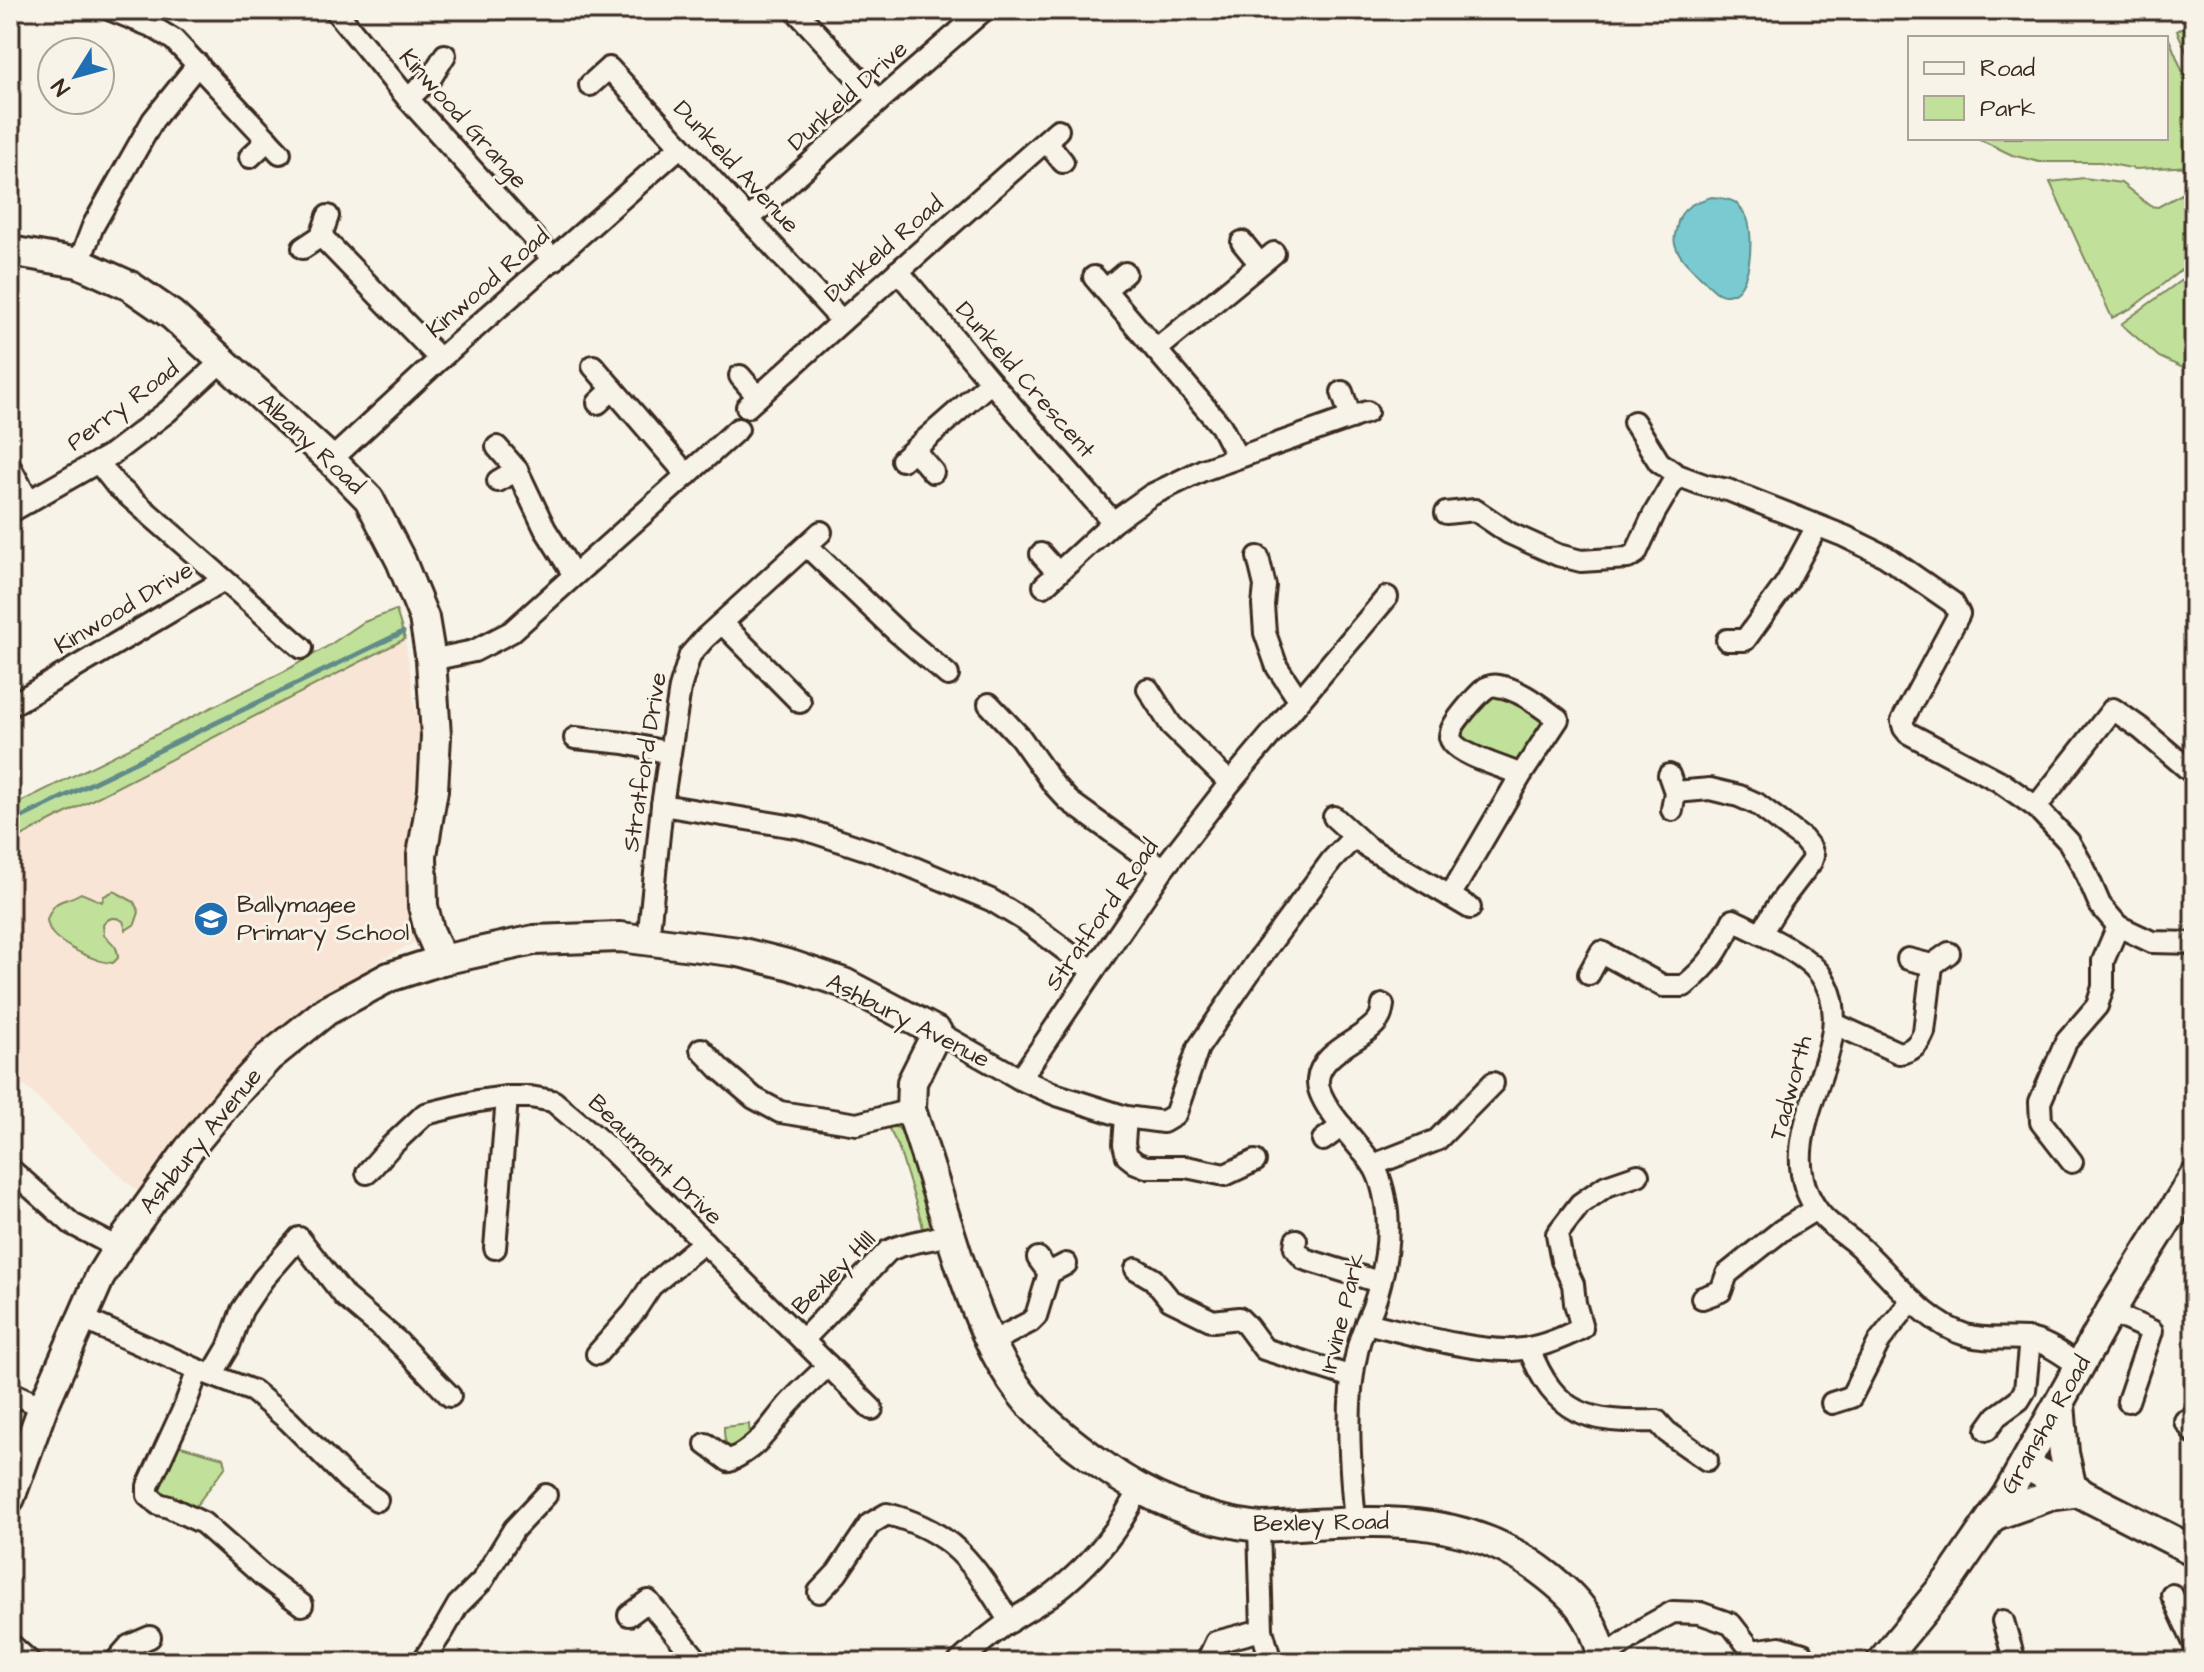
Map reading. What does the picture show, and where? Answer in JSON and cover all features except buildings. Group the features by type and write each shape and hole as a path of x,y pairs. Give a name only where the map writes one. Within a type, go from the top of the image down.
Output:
{"street":[{"path":"111,10 151,26 174,40 198,64 274,147 250,157"},
{"name":"Kinwood Grange","path":"335,10 408,99 554,260"},
{"path":"795,10 879,101"},
{"name":"Dunkeld Drive","path":"749,219 982,11"},
{"path":"408,99 432,76 445,55"},
{"path":"79,263 93,226 153,120 198,64"},
{"name":"Dunkeld Avenue","path":"590,85 609,68 842,321"},
{"name":"Dunkeld Road","path":"740,376 753,402 1052,135 1063,162"},
{"name":"Kinwood Road","path":"331,460 681,146"},
{"path":"303,248 321,236 328,216"},
{"path":"321,236 440,359"},
{"path":"1156,350 1267,258 1242,242"},
{"name":"Albany Road","path":"10,251 79,263 130,286 172,315 331,460 369,499 401,561 424,618 431,660 436,736 433,790 422,855 423,906 442,960"},
{"name":"Dunkeld Crescent","path":"898,271 1113,522"},
{"path":"1125,273 1100,283 1221,426 1237,457"},
{"name":"Perry Road","path":"10,512 112,454 167,412 222,361"},
{"path":"593,366 605,396 687,475"},
{"path":"933,472 908,455 991,382"},
{"path":"1041,554 1051,580 1113,522 1151,495 1203,470 1359,415 1342,392"},
{"path":"1634,422 1659,462 1677,475 1728,490 1844,536 1885,556 1953,603 1959,614 1902,721 1904,728 2019,793 2036,807 2069,842 2100,905 2118,926 2152,942 2194,943"},
{"path":"431,660 474,651 511,632 738,429"},
{"path":"497,447 517,470 545,529 574,575"},
{"name":"Kinwood Drive","path":"98,462 116,485 302,648"},
{"path":"10,467 29,502"},
{"path":"498,481 517,470"},
{"path":"1446,513 1475,510 1509,533 1558,555 1581,561 1628,558 1636,553 1677,475"},
{"path":"1727,640 1745,640 1787,582 1817,526"},
{"name":"Stratford Drive","path":"648,941 662,805 680,688 690,655 814,539 896,631 948,675"},
{"path":"1258,557 1265,586 1265,633 1277,667 1299,700"},
{"name":"Kinwood Drive","path":"10,706 224,580"},
{"name":"Stratford Road","path":"1020,1079 1163,869 1230,783 1387,597"},
{"path":"722,623 800,702"},
{"path":"1450,896 1521,775 1558,719 1529,699 1494,685 1486,688 1451,729 1450,738 1467,754 1521,775"},
{"path":"1148,689 1171,725 1230,783"},
{"path":"989,704 1020,737 1061,793 1089,817 1163,869"},
{"path":"2036,807 2113,709 2194,774"},
{"path":"575,738 625,743 670,753"},
{"path":"1672,792 1710,789 1739,796 1757,804 1803,839 1811,849 1811,862 1761,933"},
{"path":"662,805 801,828 886,856 991,900 1029,923 1093,971"},
{"path":"1334,817 1367,847 1470,908"},
{"name":"Ashbury Avenue","path":"10,1498 43,1407 100,1277 189,1149 269,1057 326,1011 389,977 442,960 534,940 620,937 739,952 844,983 1020,1079 1071,1100 1126,1117 1163,1122 1175,1115 1198,1048 1258,960 1332,860 1354,837"},
{"name":"Tadworth","path":"1589,974 1601,952 1663,986 1684,986 1704,969 1733,920 1805,959 1819,972 1829,988 1835,1024 1801,1136 1800,1164 1816,1209 1912,1300 1948,1327 1989,1339 2030,1339 2051,1347 2080,1366"},
{"path":"2072,1162 2041,1122 2040,1102 2066,1042 2097,1006 2103,987 2103,961 2118,926"},
{"name":"Tadworth","path":"1835,1024 1899,1053 1912,1049 1920,1042 1941,959 1908,959"},
{"name":"Irvine Park","path":"1355,1522 1349,1416 1352,1377 1358,1345 1379,1282 1388,1231 1387,1210 1381,1182 1373,1165 1319,1093 1317,1082 1320,1071 1338,1050 1380,1019 1383,1005"},
{"name":"Bexley Road","path":"937,1032 912,1082 911,1110 950,1234 990,1343 1023,1396 1046,1420 1119,1478 1214,1518 1259,1527 1355,1522 1428,1524 1478,1536 1530,1562 1572,1596 1590,1622 1605,1660"},
{"path":"701,1049 754,1098 780,1112 857,1124 911,1110"},
{"path":"1373,1165 1437,1140 1493,1083"},
{"path":"495,1248 507,1097"},
{"name":"Beaumont Drive","path":"367,1173 425,1114 507,1097 553,1101 611,1150 872,1409"},
{"path":"1126,1117 1124,1144 1127,1156 1146,1167 1186,1167 1225,1175 1255,1161"},
{"path":"1323,1140 1342,1126"},
{"path":"10,1169 72,1224 118,1248"},
{"path":"1366,1323 1483,1348 1512,1350 1529,1348 1582,1328 1573,1284 1562,1261 1557,1234 1580,1204 1606,1186 1638,1175"},
{"name":"Gransha Road","path":"1881,1662 1951,1577 1993,1516 2110,1312 2194,1177"},
{"path":"1702,1298 1721,1291 1727,1274 1782,1230 1816,1209"},
{"name":"Bexley HIll","path":"803,1340 888,1251 899,1245 950,1234"},
{"path":"302,1605 262,1575 203,1523 158,1504 148,1495 148,1486 205,1373 228,1348 242,1310 263,1279 299,1238 345,1297 397,1341 450,1396"},
{"path":"1296,1240 1295,1248 1304,1259 1379,1282"},
{"path":"597,1354 634,1312 651,1286 704,1242"},
{"path":"990,1343 1036,1316 1051,1265"},
{"path":"1136,1269 1153,1279 1170,1300 1213,1321 1239,1318 1264,1349 1352,1377"},
{"path":"1832,1403 1851,1397 1880,1340 1912,1300"},
{"path":"2110,1312 2152,1331 2128,1401"},
{"path":"81,1318 253,1391 288,1420 348,1480 377,1500"},
{"path":"1987,1430 1997,1416 2019,1400 2025,1390 2030,1339"},
{"path":"1529,1348 1544,1381 1564,1404 1601,1420 1657,1421 1667,1432 1707,1460"},
{"path":"706,1444 729,1461 742,1455 762,1440 788,1405 828,1365"},
{"path":"10,1392 43,1407"},
{"path":"2060,1404 2064,1453 2076,1490"},
{"path":"2025,1465 2194,1551"},
{"path":"959,1662 1010,1622 1052,1595 1088,1564 1111,1537 1139,1488"},
{"path":"1993,1516 2076,1490"},
{"path":"422,1662 458,1605 482,1581 514,1529 546,1495"},
{"path":"819,1592 837,1573 870,1524 887,1514 920,1524 948,1541 981,1575 1010,1622"},
{"path":"1259,1527 1262,1630 1271,1662"},
{"path":"2172,1595 2194,1643"},
{"path":"629,1615 648,1601 699,1662"},
{"path":"1605,1660 1646,1627 1673,1612 1700,1613 1731,1624 1752,1651 1780,1647 1803,1654"},
{"path":"2003,1621 2015,1662"},
{"path":"1209,1657 1216,1642 1262,1630"},
{"path":"115,1662 129,1646 150,1637"},
{"path":"10,1644 30,1662"}],"shaded area":[{"name":"Ballymagee Primary School","path":"405,639 419,733 406,896 417,941 326,995 269,1036 210,1101 139,1193 10,1072 10,842"}],"green space":[{"path":"2194,22 2194,68 2177,31"},
{"path":"2168,36 2194,99 2194,166 2136,169 2100,162 2039,162 2012,155 1981,140 2168,140"},
{"path":"2084,178 2121,183 2150,206 2158,207 2187,191 2194,193 2194,260 2132,308 2112,318 2050,182"},
{"path":"2194,271 2194,373 2159,357 2121,324"},
{"path":"396,610 405,639 10,842 10,807 285,671 364,622"},
{"path":"1501,695 1510,697 1545,722 1519,763 1514,764 1466,747 1460,737 1475,711 1488,700"},
{"path":"114,891 134,902 139,912 135,924 126,930 123,921 117,918 109,919 103,925 104,935 117,950 118,958 113,963 81,953 51,931 47,920 57,904 81,893 102,902 104,896"},
{"path":"887,1125 898,1128 910,1140 934,1225 923,1235 898,1146"},
{"path":"749,1424 750,1442 733,1450 725,1440 724,1427"},
{"path":"177,1445 224,1458 226,1466 192,1511 169,1499 160,1489 164,1470"}],"water":[{"path":"1712,197 1736,203 1749,226 1750,250 1746,275 1742,285 1727,295 1717,292 1690,267 1674,242 1681,214 1694,203"}],"waterway":[{"path":"10,823 403,632"}],"place":[{"name":"Ballymagee Primary School","path":"211,919"}]}
